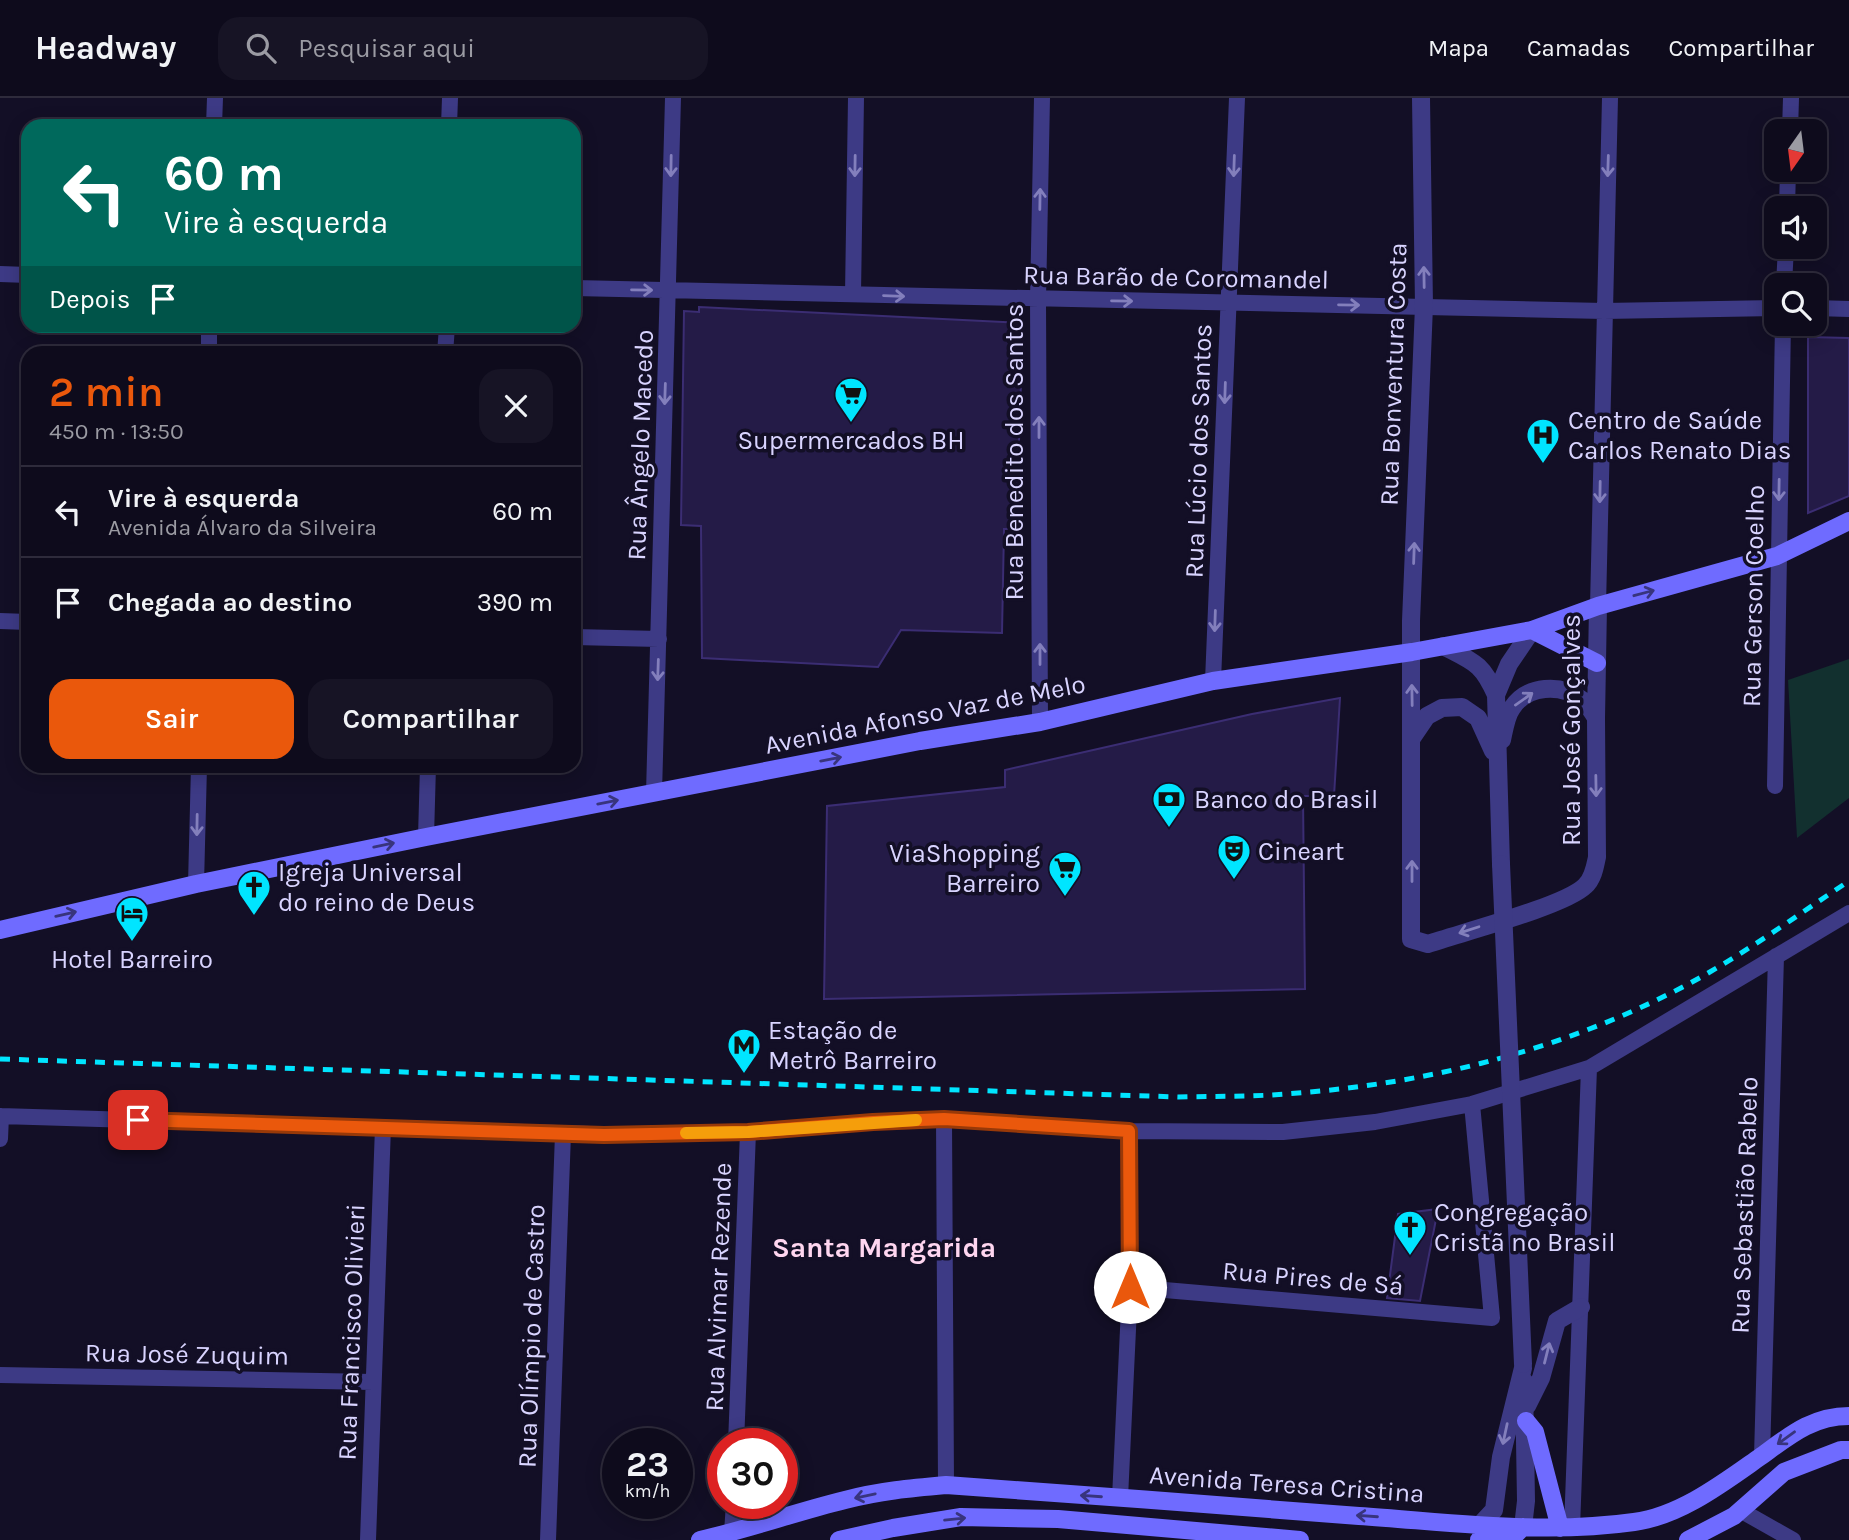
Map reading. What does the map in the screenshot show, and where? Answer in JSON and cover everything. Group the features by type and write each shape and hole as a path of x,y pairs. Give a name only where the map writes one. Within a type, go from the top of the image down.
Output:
{"main road":[{"name":"Avenida Afonso Vaz de Melo","path":"0,930 196,884 920,741 1040,722 1213,681 1412,652 1532,630 1598,606 1777,556 1849,521"},
{"path":"1532,630 1597,663"},
{"path":"1526,1415 1535,1432 1566,1528"},
{"path":"1523,1527 1566,1528 1636,1522 1680,1508 1762,1456 1799,1428 1829,1416 1849,1416"},
{"path":"1688,1540 1740,1510 1784,1472 1841,1450 1849,1450"},
{"name":"Avenida Teresa Cristina","path":"700,1540 889,1490 946,1485 1120,1498 1480,1533 1511,1539 1523,1527"},
{"name":"Avenida Teresa Cristina","path":"839,1540 961,1517 1058,1520 1300,1540"}],"street":[{"path":"214,119 215,98"},
{"path":"449,119 450,98"},
{"name":"Rua Ângelo Macedo","path":"654,793 673,98"},
{"path":"853,294 856,98"},
{"name":"Rua Benedito dos Santos","path":"1040,722 1038,299 1042,98"},
{"name":"Rua Lúcio dos Santos","path":"1213,681 1237,98"},
{"name":"Rua Bonventura Costa","path":"1412,652 1424,306 1421,98"},
{"name":"Rua José Gonçalves","path":"1412,652 1411,939 1427,944 1563,900 1584,887 1592,876 1597,857 1596,718 1610,98"},
{"path":"1790,119 1791,98"},
{"path":"0,274 21,275"},
{"name":"Rua Barão de Coromandel","path":"581,288 1604,311 1764,308"},
{"path":"1827,309 1849,309"},
{"name":"Rua Gerson Coelho","path":"1775,786 1783,336"},
{"path":"0,621 21,622"},
{"path":"1523,1527 1526,1415 1496,759 1496,695 1509,664 1532,630"},
{"path":"581,637 659,639"},
{"path":"1443,646 1475,662 1486,673 1496,695"},
{"path":"1496,759 1511,709 1526,695 1546,688 1566,690 1584,701 1596,718"},
{"path":"1412,738 1427,716 1442,708 1462,707 1478,718 1496,759"},
{"path":"196,884 199,773"},
{"path":"426,837 428,773"},
{"path":"0,1139 1,1116 383,1126 563,1134 748,1132 944,1119 1129,1131 1283,1132 1375,1122 1472,1104 1589,1068 1849,913"},
{"name":"Rua Sebastião Rabelo","path":"1762,1456 1776,956"},
{"path":"1566,1528 1581,1307 1589,1068"},
{"name":"Rua Pires de Sá","path":"1130,1287 1492,1318 1472,1104"},
{"path":"944,1119 946,1485"},
{"name":"Rua Francisco Olivieri","path":"368,1540 383,1126"},
{"path":"1120,1498 1130,1287 1129,1131"},
{"name":"Rua Alvimar Rezende","path":"737,1428 748,1132"},
{"name":"Rua Olímpio de Castro","path":"548,1540 563,1134"},
{"path":"1526,1415 1541,1377 1557,1321 1581,1307"},
{"path":"1480,1533 1494,1510 1503,1447 1523,1366"},
{"name":"Rua José Zuquim","path":"0,1375 373,1382"},
{"path":"1740,1510 1793,1540"},
{"path":"732,1533 733,1519"}],"green space":[{"path":"1849,659 1849,798 1797,838 1788,680"}],"building":[{"name":"Supermercados BH","path":"699,307 1023,323 1016,529 1004,529 1002,633 901,630 878,667 702,658 701,526 681,525 684,311 699,312"},
{"path":"1808,337 1849,338 1849,496 1808,513"},
{"name":"ViaShopping Barreiro","path":"1340,698 1334,796 1303,796 1305,989 824,999 827,806 1005,787 1005,770 1252,714"},
{"name":"Congregação Cristã no Brasil","path":"1438,1209 1420,1301 1387,1298 1398,1214"}],"railway":[{"path":"0,1059 1178,1097 1258,1096 1335,1090 1482,1063 1530,1050 1624,1015 1715,969 1849,881"}],"slow traffic":[{"path":"686,1133 748,1132 916,1120"}],"place":[{"name":"Supermercados BH","path":"851,424"},
{"name":"Centro de Saúde Carlos Renato Dias","path":"1543,465"},
{"name":"Banco do Brasil","path":"1169,829"},
{"name":"Cineart","path":"1234,881"},
{"name":"ViaShopping Barreiro","path":"1065,898"},
{"name":"Igreja Universal do reino de Deus","path":"254,917"},
{"name":"Hotel Barreiro","path":"132,943"},
{"name":"Estação de Metrô Barreiro","path":"744,1075"},
{"name":"Congregação Cristã no Brasil","path":"1410,1257"}],"district":[{"name":"Santa Margarida","path":"884,1247"}],"route":[{"path":"138,1120 604,1135 748,1132 944,1119 1129,1131 1130,1287"}]}
